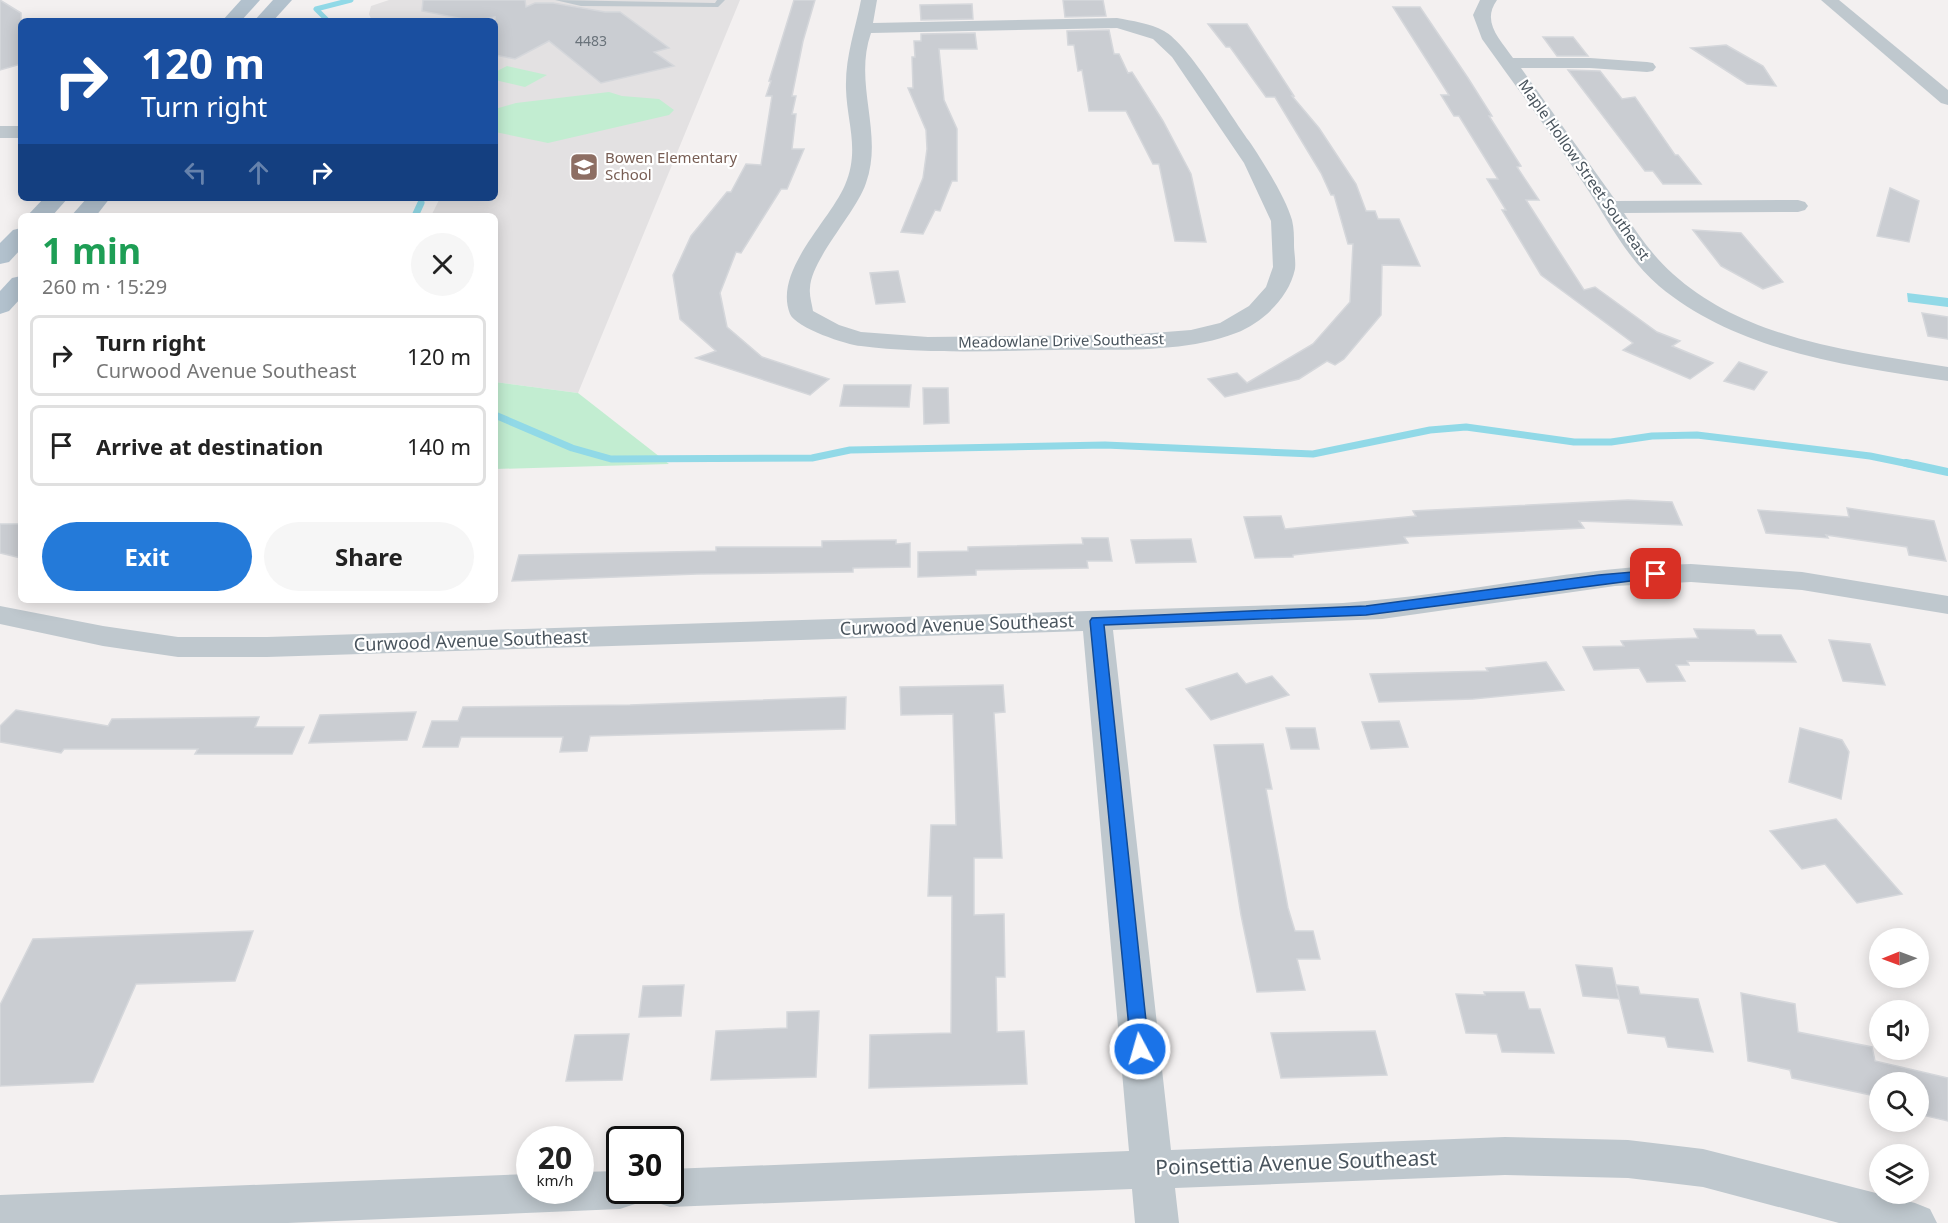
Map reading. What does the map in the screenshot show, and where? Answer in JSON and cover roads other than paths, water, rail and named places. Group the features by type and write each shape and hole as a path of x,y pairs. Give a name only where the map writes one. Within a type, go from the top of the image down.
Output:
{"main road":[{"path":"234,18 251,0"},
{"path":"266,18 283,0"},
{"path":"42,213 54,201"},
{"path":"86,213 96,201"},
{"path":"0,306 18,286"}],"street":[{"name":"Meadowlane Drive Southeast","path":"864,28 1117,23 1159,34 1178,53 1254,164 1282,221 1284,267 1277,289 1257,312 1228,328 1191,337 1127,342 928,344 858,339 831,330 802,314 798,287 807,262 842,211 856,184 862,160 863,138 855,90 857,46 864,28 869,0"},
{"name":"Maple Hollow Street Southeast","path":"1489,0 1482,7 1481,20 1508,63 1653,267 1678,289 1723,316 1775,338 1838,355 1948,374"},
{"path":"1829,0 1948,99"},
{"path":"1508,63 1590,63 1647,67"},
{"path":"0,132 18,132"},
{"path":"1609,207 1798,206"},
{"name":"Curwood Avenue Southeast","path":"0,615 103,636 178,647 279,647 1366,611 1599,579 1656,574 1723,575 1810,582 1948,605"},
{"path":"1097,621 1157,1223"},
{"name":"Poinsettia Avenue Southeast","path":"684,1187 1505,1156 1628,1159 1703,1168 1915,1223"},
{"path":"0,1215 606,1191"}],"lane":[{"path":"559,0 581,4 718,5 721,0"}],"water":[{"path":"1907,293 1948,298 1948,307 1908,302"}],"waterway":[{"path":"325,18 316,9 351,0"},
{"path":"416,213 421,203"},
{"path":"498,416 572,448 611,459 812,458 850,450 1105,445 1313,454 1430,430 1466,427 1574,442 1611,442 1652,436 1697,435 1870,456 1914,465"},
{"path":"1906,463 1948,472"}],"place":[{"name":"Bowen Elementary School","path":"584,167"}]}
